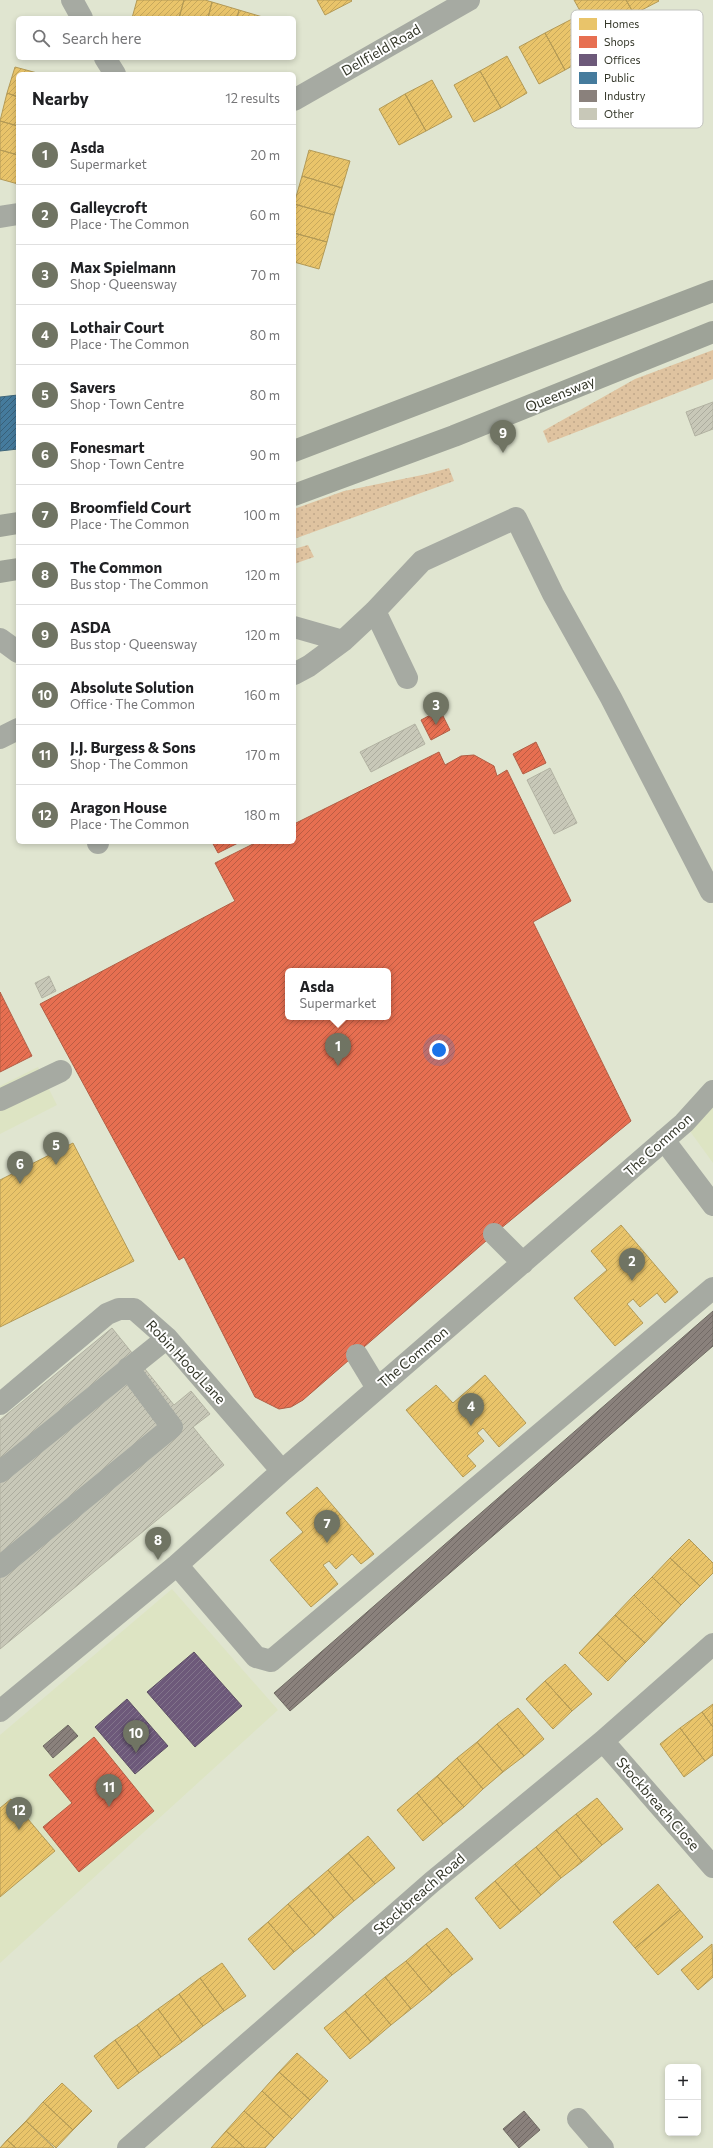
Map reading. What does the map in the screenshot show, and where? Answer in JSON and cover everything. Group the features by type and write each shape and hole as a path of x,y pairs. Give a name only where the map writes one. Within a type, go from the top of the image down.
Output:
{"main road":[{"path":"296,450 713,291"},
{"name":"Queensway","path":"296,494 454,436 713,332"},
{"path":"0,526 16,523"},
{"path":"0,572 16,569"}],"street":[{"path":"72,0 81,16"},
{"name":"Dellfield Road","path":"296,99 469,0"},
{"path":"106,60 114,72"},
{"path":"0,217 16,214"},
{"path":"296,673 309,666 343,641 375,611 422,561 516,518 554,594 611,698 712,892"},
{"path":"375,611 407,678"},
{"path":"296,628 343,641"},
{"path":"0,639 16,651"},
{"path":"0,738 16,730"},
{"path":"0,1100 61,1070"},
{"name":"The Common","path":"0,1711 177,1565 377,1388 684,1123 713,1091"},
{"path":"664,1140 713,1205"},
{"path":"494,1234 523,1263"},
{"path":"177,1565 256,1656 271,1661 713,1288"},
{"name":"Robin Hood Lane","path":"0,1404 107,1314 119,1310 134,1309 167,1338 282,1471"},
{"path":"0,1472 167,1338"},
{"path":"357,1355 377,1388"},
{"path":"0,1567 172,1427 128,1368"},
{"name":"Stockbreach Road","path":"128,2148 432,1882 603,1740 713,1644"},
{"name":"Stockbreach Close","path":"603,1740 713,1867"},
{"path":"578,2119 603,2148"}],"shaded area":[{"path":"713,350 713,379 548,443 543,431 635,379"},
{"path":"449,468 454,481 296,538 296,508 344,491"},
{"path":"308,545 314,557 296,563 296,548"},
{"path":"38,1067 57,1105 0,1134 0,1086"},
{"path":"713,1091 713,1163 684,1123"},
{"path":"172,1589 278,1710 0,1963 0,1735"}],"building: Homes":[{"path":"137,0 184,0 180,16 133,16"},
{"path":"184,0 205,0 212,2 208,16 180,16"},
{"path":"317,0 351,0 352,1 325,15"},
{"path":"574,0 626,0 632,10 580,10"},
{"path":"626,0 659,1 642,10 632,10"},
{"path":"212,2 239,10 238,16 208,16"},
{"path":"239,10 259,16 238,16"},
{"path":"571,20 571,67 565,70 545,33"},
{"path":"545,33 565,70 539,84 519,47"},
{"path":"507,56 527,93 501,108 480,71"},
{"path":"15,67 34,72 16,72 16,96 7,93"},
{"path":"480,71 501,108 474,122 454,85"},
{"path":"432,80 452,117 426,131 405,94"},
{"path":"7,93 16,96 16,125 0,121"},
{"path":"405,94 426,131 399,145 379,109"},
{"path":"0,121 16,125 16,154 0,150"},
{"path":"0,150 16,154 16,183 0,179"},
{"path":"309,150 350,161 342,188 302,176"},
{"path":"302,176 342,188 334,215 296,205 296,197"},
{"path":"296,205 334,215 327,242 296,234"},
{"path":"296,234 327,242 319,269 296,263"},
{"path":"73,1143 134,1261 0,1327 0,1180"},
{"path":"621,1225 678,1292 665,1303 657,1293 640,1307 633,1299 627,1304 643,1323 615,1346 574,1298 607,1270 591,1251"},
{"path":"485,1375 526,1423 499,1447 483,1428 477,1433 484,1441 467,1456 476,1466 463,1477 406,1410 436,1385 453,1403"},
{"path":"317,1487 374,1554 361,1564 352,1554 336,1569 329,1561 323,1565 338,1584 311,1607 270,1560 303,1532 286,1513"},
{"path":"689,1539 713,1563 713,1573 700,1586 670,1558"},
{"path":"670,1558 700,1586 681,1605 652,1577"},
{"path":"652,1577 681,1605 663,1624 634,1595"},
{"path":"634,1595 663,1624 645,1643 615,1615"},
{"path":"615,1615 645,1643 626,1662 597,1634"},
{"path":"597,1634 626,1662 608,1681 579,1653"},
{"path":"565,1664 592,1694 572,1711 545,1681"},
{"path":"545,1681 572,1711 553,1729 526,1699"},
{"path":"713,1704 713,1727 702,1712"},
{"path":"518,1708 544,1739 524,1756 497,1724"},
{"path":"702,1712 713,1727 713,1755 705,1761 680,1728"},
{"path":"497,1724 524,1756 503,1772 477,1742"},
{"path":"680,1728 705,1761 684,1777 660,1744"},
{"path":"477,1742 503,1772 483,1789 457,1758"},
{"path":"457,1758 483,1789 464,1807 437,1776"},
{"path":"437,1776 464,1807 443,1824 417,1793"},
{"path":"417,1793 443,1824 423,1841 397,1810"},
{"path":"597,1798 623,1829 602,1845 576,1814"},
{"path":"11,1799 55,1851 0,1897 0,1808"},
{"path":"576,1814 602,1845 582,1862 556,1830"},
{"path":"556,1830 582,1862 561,1878 536,1847"},
{"path":"368,1836 395,1868 375,1884 348,1853"},
{"path":"536,1847 561,1878 541,1895 515,1864"},
{"path":"348,1853 375,1884 354,1901 328,1870"},
{"path":"515,1864 541,1895 521,1912 495,1881"},
{"path":"328,1870 354,1901 334,1918 308,1887"},
{"path":"495,1881 521,1912 500,1929 475,1898"},
{"path":"658,1884 680,1910 635,1948 613,1922"},
{"path":"308,1887 334,1918 315,1935 288,1904"},
{"path":"288,1904 315,1935 294,1952 268,1922"},
{"path":"680,1910 703,1937 658,1975 635,1948"},
{"path":"268,1922 294,1952 274,1970 248,1939"},
{"path":"447,1928 473,1959 452,1975 426,1944"},
{"path":"426,1944 452,1975 432,1992 406,1961"},
{"path":"712,1944 713,1977 698,1990 681,1970"},
{"path":"406,1961 432,1992 411,2009 385,1977"},
{"path":"222,1963 246,1996 224,2011 200,1978"},
{"path":"385,1977 411,2009 391,2025 365,1994"},
{"path":"200,1978 224,2011 203,2026 179,1994"},
{"path":"179,1994 203,2026 182,2042 158,2009"},
{"path":"365,1994 391,2025 371,2042 345,2011"},
{"path":"158,2009 182,2042 161,2057 137,2025"},
{"path":"345,2011 371,2042 350,2059 324,2028"},
{"path":"137,2025 161,2057 139,2073 115,2040"},
{"path":"115,2040 139,2073 118,2089 94,2056"},
{"path":"297,2053 328,2081 310,2100 279,2072"},
{"path":"279,2072 310,2100 292,2119 262,2091"},
{"path":"62,2083 92,2111 73,2130 43,2102"},
{"path":"262,2091 292,2119 274,2138 244,2111"},
{"path":"43,2102 73,2130 56,2148 26,2121"},
{"path":"244,2111 274,2138 265,2148 245,2148 226,2131"},
{"path":"26,2121 54,2148 16,2148 7,2140"},
{"path":"226,2131 245,2148 211,2148"},
{"path":"7,2140 16,2148 0,2148"}],"building: Shops":[{"path":"440,710 450,730 431,740 421,720"},
{"path":"536,742 546,763 523,774 513,754"},
{"path":"439,752 445,765 461,756 474,755 494,766 497,776 507,770 571,901 533,922 631,1121 494,1234 303,1400 291,1407 279,1409 255,1397 184,1257 179,1260 40,1004 235,901 215,863 253,844 296,844 296,823"},
{"path":"213,844 236,844 218,853"},
{"path":"0,992 32,1056 0,1072"},
{"path":"94,1737 154,1811 79,1872 43,1827 72,1803 49,1775"}],"building: Offices":[{"path":"194,1652 242,1706 195,1747 147,1692"},
{"path":"127,1699 168,1746 135,1774 95,1727"}],"building: Public":[{"path":"16,395 16,449 0,451 0,397"}],"building: Industry":[{"path":"713,1311 713,1346 290,1711 274,1693"},
{"path":"68,1725 78,1736 53,1758 43,1746"},
{"path":"524,2111 540,2130 519,2148 503,2129"}],"building: Other":[{"path":"713,402 713,429 695,436 686,412"},
{"path":"415,724 425,744 371,772 360,752"},
{"path":"550,768 577,823 554,834 527,780"},
{"path":"49,976 56,991 42,998 35,983"},
{"path":"112,1328 174,1405 191,1391 210,1414 193,1427 224,1465 0,1649 0,1420"}],"place":[{"name":"ASDA","path":"503,453"},
{"name":"Max Spielmann","path":"436,725"},
{"name":"Asda","path":"338,1066"},
{"name":"Savers","path":"56,1165"},
{"name":"Fonesmart","path":"20,1184"},
{"name":"Galleycroft","path":"632,1281"},
{"name":"Lothair Court","path":"471,1426"},
{"name":"Broomfield Court","path":"327,1543"},
{"name":"The Common","path":"158,1560"},
{"name":"Absolute Solution","path":"136,1753"},
{"name":"J.J. Burgess & Sons","path":"109,1807"},
{"name":"Aragon House","path":"19,1830"}]}
